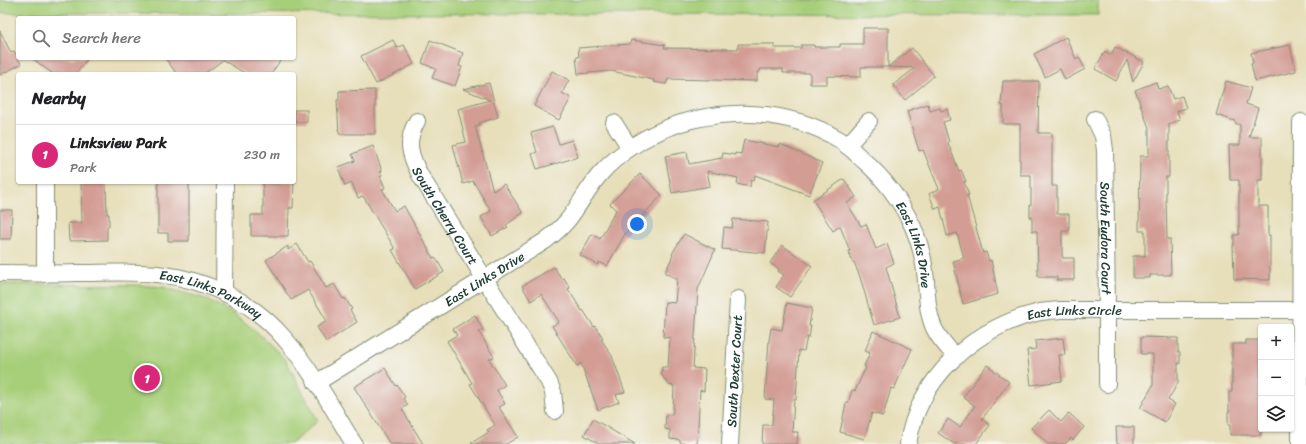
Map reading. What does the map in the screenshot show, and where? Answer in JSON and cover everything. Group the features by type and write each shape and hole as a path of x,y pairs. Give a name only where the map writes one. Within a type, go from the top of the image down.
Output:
{"street":[{"name":"East Links Drive","path":"316,382 545,241 557,232 567,221 602,172 630,148 678,124 699,118 744,114 767,116 792,121 820,131 847,146 873,168 886,182 905,211 913,228 924,265 930,317 939,337 956,357"},
{"name":"South Eudora Court","path":"1095,119 1103,136 1105,150 1107,384"},
{"name":"South Cherry Court","path":"417,121 411,131 410,151 420,175 549,382 553,392 555,410"},
{"path":"847,146 869,121"},
{"path":"614,122 630,148"},
{"path":"1300,444 1303,310 1301,122"},
{"path":"45,184 45,274"},
{"path":"224,293 225,184"},
{"name":"East Links Parkway","path":"0,273 45,274 115,272 156,274 192,281 224,293 240,301 269,322 284,337 316,382 354,444"},
{"name":"South Dexter Court","path":"730,444 738,299"},
{"name":"East Links Circle","path":"908,444 923,399 948,364 980,337 1018,318 1037,312 1060,310 1303,310"}],"green space":[{"path":"0,0 1098,0 1098,15 0,13"},
{"path":"0,284 136,285 163,287 206,299 234,314 257,332 285,359 318,421 291,444 0,444"}],"building":[{"path":"863,28 888,28 888,67 861,67 861,77 827,76 827,84 810,84 810,73 783,73 783,69 760,69 760,72 757,72 757,81 668,79 666,84 611,71 578,74 576,57 579,57 578,48 630,44 631,40 665,45 664,48 738,49 738,44 774,44 774,48 801,48 801,45 814,45 814,47 840,47 840,44 863,44"},
{"path":"0,31 11,53 14,51 16,60 19,60 21,64 0,75"},
{"path":"1066,37 1076,59 1079,57 1085,69 1065,80 1060,69 1045,77 1034,54"},
{"path":"393,40 397,48 404,45 414,64 376,84 361,56"},
{"path":"430,40 463,53 459,66 462,67 455,86 432,78 436,69 422,63"},
{"path":"1290,45 1296,71 1255,81 1251,63 1253,63 1251,53"},
{"path":"1115,47 1144,62 1133,82 1127,60 1116,81 1095,69 1105,51 1111,55"},
{"path":"912,48 934,76 905,100 893,85 915,68 888,67"},
{"path":"35,60 86,60 78,72 50,72"},
{"path":"166,60 223,60 207,72 176,72"},
{"path":"223,60 281,60 272,72 243,72"},
{"path":"552,71 569,80 562,93 571,98 559,120 534,106"},
{"path":"1003,81 1039,81 1038,133 1052,133 1052,186 1057,186 1057,214 1069,214 1069,231 1062,231 1062,255 1063,258 1074,258 1074,280 1057,280 1057,277 1038,277 1037,231 1032,231 1032,217 1030,217 1031,175 1020,175 1020,124 1003,124 1003,105 1001,105"},
{"path":"1226,81 1251,88 1246,104 1258,108 1249,137 1262,137 1262,180 1258,180 1258,206 1268,206 1268,235 1270,235 1270,280 1234,279 1234,235 1239,235 1239,180 1230,180 1229,145 1240,145 1240,125 1235,123 1235,121 1216,115"},
{"path":"1156,82 1158,89 1168,86 1173,99 1182,96 1186,108 1177,111 1180,120 1169,124 1169,177 1166,177 1166,199 1167,239 1170,239 1171,275 1150,275 1150,278 1133,278 1133,256 1145,256 1145,231 1139,231 1140,156 1149,156 1149,128 1135,90"},
{"path":"489,83 498,117 479,123 479,125 475,126 493,191 504,184 523,213 506,225 508,227 492,236 481,217 491,211 473,181 463,184 453,145 466,142 458,109 490,100 463,89"},
{"path":"375,90 375,134 339,134 337,100 339,100 339,91"},
{"path":"928,104 930,111 940,108 941,111 947,109 950,120 943,122 949,142 948,143 959,171 961,170 966,181 964,182 969,195 967,195 983,253 986,252 989,261 991,260 998,294 963,304 953,261 964,258 957,233 947,236 940,207 935,209 929,194 939,189 923,150 919,151 907,111"},
{"path":"296,110 307,110 307,122 296,122"},
{"path":"553,127 559,144 572,140 578,157 537,169 532,154 537,152 531,133"},
{"path":"744,140 779,147 780,144 822,163 809,195 755,175 754,181 751,180 750,187 737,184 738,178 707,171 710,186 672,193 665,156 687,152 689,164 722,158 723,153 735,155 735,153 741,154"},
{"path":"373,146 382,171 380,172 382,175 380,176 385,188 382,189 395,211 404,206 433,258 435,257 444,272 415,289 392,250 395,249 363,196 358,198 352,183 345,186 338,167 355,161 352,154"},
{"path":"640,174 662,195 625,234 607,266 599,262 598,265 580,255 592,234 600,239 616,210 610,204"},
{"path":"844,179 856,197 847,203 861,226 866,224 876,249 887,244 894,263 886,267 900,317 874,325 860,277 848,251 850,251 840,226 833,231 813,200"},
{"path":"81,184 106,184 107,214 109,214 107,240 69,241 68,223 82,223"},
{"path":"158,184 189,184 189,241 168,241 168,233 158,233"},
{"path":"263,184 294,184 293,208 289,208 288,236 251,236 251,215 263,215"},
{"path":"0,210 12,210 11,239 0,239"},
{"path":"733,219 768,222 765,253 722,249 724,227 732,228"},
{"path":"684,234 715,250 698,289 693,368 705,369 704,391 700,390 697,444 680,443 680,440 670,439 670,430 665,429 666,414 672,415 674,386 669,385 661,374 662,367 668,367 670,338 663,337 665,302 675,303 677,279 665,273 673,255 672,254"},
{"path":"297,244 308,262 310,261 326,288 334,284 343,299 345,298 352,309 350,310 357,322 326,342 317,327 327,321 308,290 291,300 266,260 288,246 288,250"},
{"path":"782,245 812,266 790,297 776,287 784,275 778,271 779,269 770,263"},
{"path":"554,267 562,279 564,278 570,288 568,289 582,311 583,310 603,338 601,339 612,356 625,392 616,395 619,402 598,410 581,363 577,366 552,326 559,322 541,294 531,301 522,286"},
{"path":"787,303 812,308 809,338 807,337 804,351 799,350 796,400 794,400 792,432 798,432 797,444 762,444 763,425 772,425 774,400 765,399 771,328 782,330"},
{"path":"475,315 483,330 479,332 494,357 489,359 505,385 497,390 505,404 499,407 518,437 506,444 470,444 489,432 487,430 495,425 470,384 472,383 447,341 457,335 453,329"},
{"path":"873,331 912,349 894,389 891,388 883,416 872,413 864,439 840,432 846,403 848,403 852,390 855,391 866,367 864,366 870,353 865,351"},
{"path":"1141,337 1178,338 1180,364 1178,363 1178,383 1168,400 1175,404 1165,422 1140,408 1153,385 1153,354 1141,354"},
{"path":"1063,338 1065,355 1059,355 1062,381 1031,385 1027,350 1036,349 1035,341"},
{"path":"1246,340 1258,340 1258,432 1261,432 1261,435 1230,435 1228,412 1229,392 1232,392 1232,344 1246,344"},
{"path":"987,365 1009,382 982,419 990,425 976,444 954,444 938,433 948,419 960,427 975,406 963,397"},
{"path":"385,368 405,397 403,398 408,405 402,409 423,444 390,444 354,387"},
{"path":"1049,410 1061,422 1069,413 1084,427 1073,440 1071,438 1065,444 1048,444 1031,428"},
{"path":"593,419 635,444 599,444 584,435"},
{"path":"1116,427 1134,427 1134,444 1117,444"}],"place":[{"name":"Linksview Park","path":"147,378"}]}
